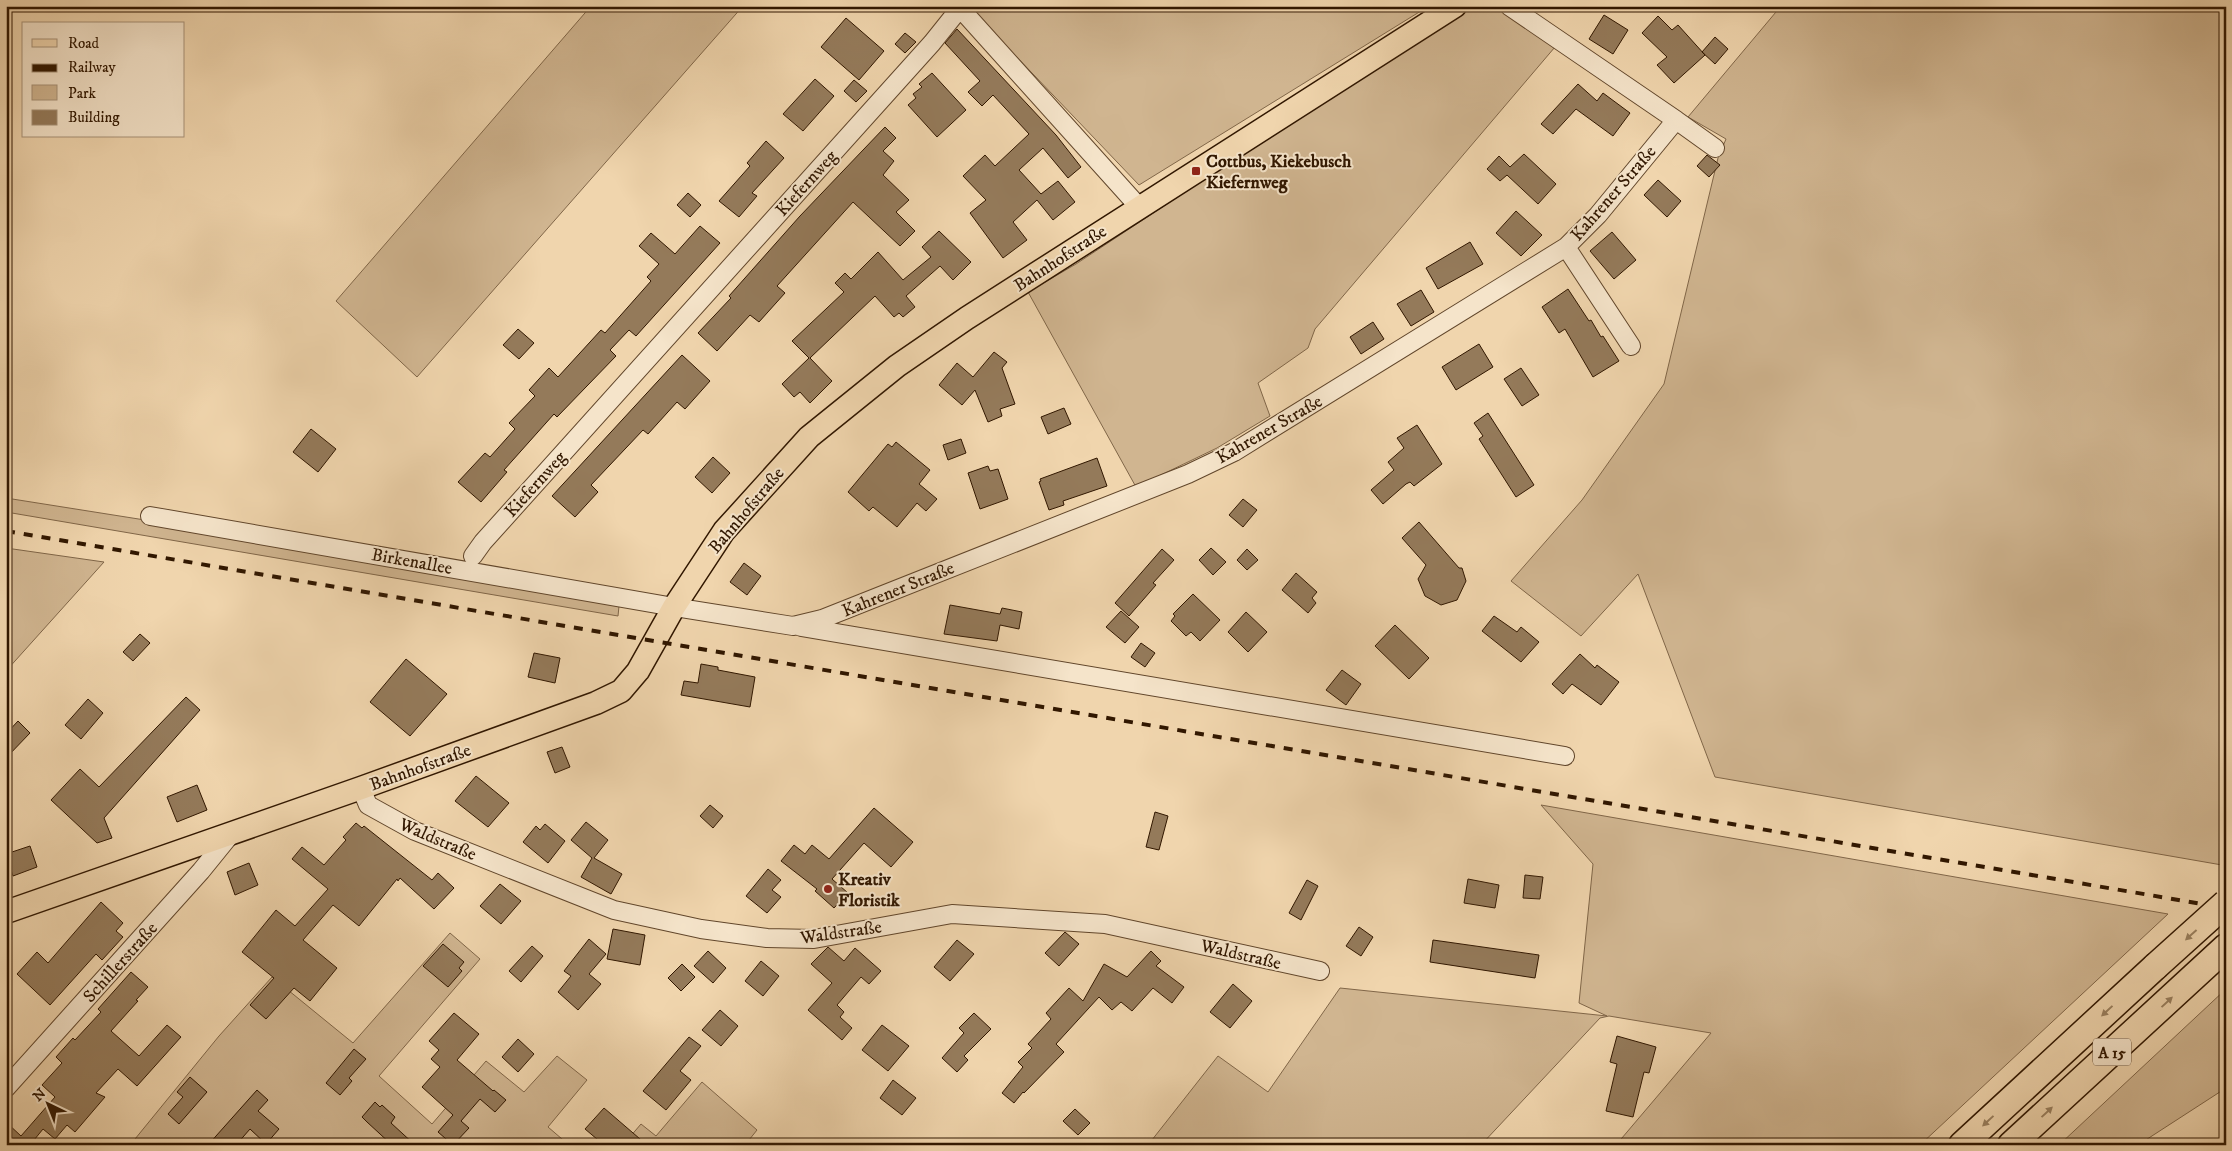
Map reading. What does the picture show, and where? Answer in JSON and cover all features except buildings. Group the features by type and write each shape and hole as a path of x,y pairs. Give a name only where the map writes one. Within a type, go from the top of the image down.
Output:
{"highway":[{"name":"A 15","path":"1962,1145 2226,903"},
{"name":"A 15","path":"2012,1145 2219,954"}],"main road":[{"name":"Bahnhofstraße","path":"6,912 361,788 596,703 621,691 638,671 674,608 724,531 785,463 825,423 897,366 967,318 1455,6"}],"street":[{"path":"1509,6 1715,148"},
{"name":"Kiefernweg","path":"474,556 482,542 932,43 960,8 1139,207"},
{"name":"Kahrener Straße","path":"793,626 822,619 840,612 1188,474 1234,452 1566,247 1598,215 1676,120"},
{"path":"1566,247 1631,346"},
{"name":"Birkenallee","path":"150,516 674,608"},
{"name":"Kahrener Straße","path":"674,608 793,626 1565,756"},
{"name":"Waldstraße","path":"361,788 368,805 415,831 614,910 701,929 767,938 814,939 952,914 1106,924 1320,971"},
{"name":"Schillerstraße","path":"6,1088 183,892 231,834"}],"green space":[{"path":"591,6 743,6 417,377 336,301"},
{"path":"968,6 1429,6 1139,185"},
{"path":"1467,6 1497,6 1555,47 1315,329 1308,348 1258,383 1270,416 1217,448 1136,487 1028,292 1076,264"},
{"path":"1781,6 2226,6 2226,862 2222,865 1715,777 1638,574 1581,636 1511,581 1582,500 1664,384 1718,158 1726,139 1688,117"},
{"path":"6,498 309,546 619,606 618,616 6,512"},
{"path":"6,548 104,562 6,671"},
{"path":"1541,805 2168,914 1920,1145 1775,1145 1768,1140 1763,1145 1616,1145 1711,1033 1609,1016 1600,1018 1481,1145 1148,1145 1218,1056 1268,1092 1340,988 1607,1016 1579,1003 1593,864"},
{"path":"450,933 480,959 379,1076 432,1124 486,1061 524,1092 557,1056 587,1080 548,1127 569,1145 142,1145 135,1139 219,1036 272,977 353,1043"},
{"path":"2226,989 2226,1088 2138,1145 2059,1145"},
{"path":"702,1082 757,1130 745,1145 623,1145 641,1124 656,1136"}],"railway":[{"path":"6,531 2226,908"}],"place":[{"name":"Cottbus, Kiekebusch Kiefernweg","path":"1196,171"},
{"name":"Kreativ Floristik","path":"828,889"}]}
